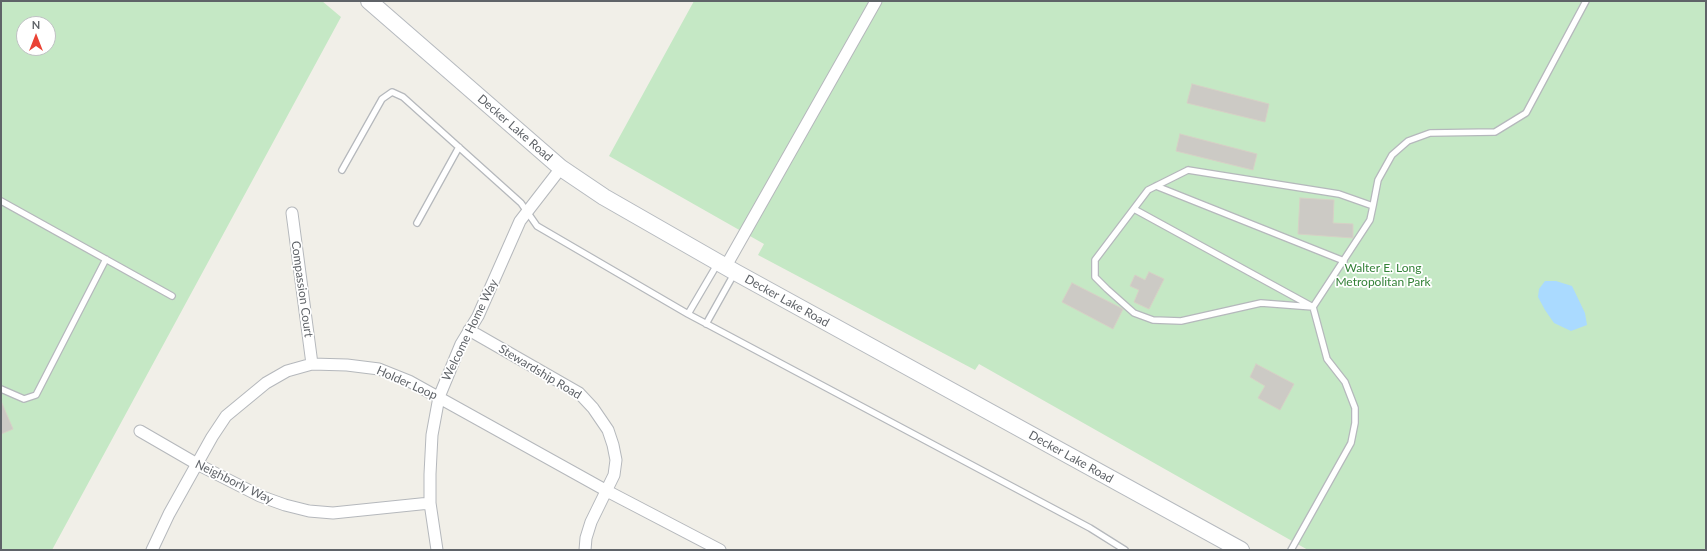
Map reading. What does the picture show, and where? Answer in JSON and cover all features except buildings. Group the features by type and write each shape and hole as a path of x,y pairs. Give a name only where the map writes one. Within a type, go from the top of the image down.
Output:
{"main road":[{"name":"Decker Lake Road","path":"370,1 562,168 604,197 726,267 1241,550"}],"street":[{"path":"726,267 876,1"},
{"name":"Welcome Home Way","path":"437,550 430,503 432,435 439,397 461,344 478,316 520,221 562,168"},
{"name":"Compassion Court","path":"292,213 312,364"},
{"name":"Stewardship Road","path":"469,330 579,393 593,408 608,430 616,460 614,475 591,522 586,538 585,550"},
{"name":"Holder Loop","path":"152,550 169,514 212,437 226,416 266,383 287,371 312,364 347,365 379,369 409,382 439,397 607,491 720,550"},
{"name":"Neighborly Way","path":"140,431 197,464 260,496 285,505 309,511 333,513 430,503"}],"lane":[{"path":"1313,307 1370,220 1378,180 1392,155 1408,141 1430,133 1496,132 1526,113 1586,1"},
{"path":"342,170 382,99 392,92 403,97 522,202 537,226 706,324 1090,528 1125,550"},
{"path":"417,223 459,147"},
{"path":"1313,307 1261,303 1181,321 1154,320 1134,314 1095,277 1095,260 1148,190 1188,170 1339,194 1373,206"},
{"path":"1156,186 1344,261"},
{"path":"1,201 172,296"},
{"path":"1134,209 1313,307 1327,359 1345,382 1356,408 1355,423 1351,443 1290,550"},
{"path":"1,389 24,398 36,395 106,259"},
{"path":"688,314 726,267"},
{"path":"706,324 726,267"}],"green space":[{"path":"1,1 322,1 341,17 52,550 1,550"},
{"name":"Walter E. Long Metropolitan Park","path":"694,1 1706,1 1706,550 1308,550 979,364 975,370 758,255 764,244 609,156"}],"water":[{"path":"1545,281 1556,281 1572,286 1585,313 1587,325 1571,331 1554,323 1538,297 1539,289"}]}
